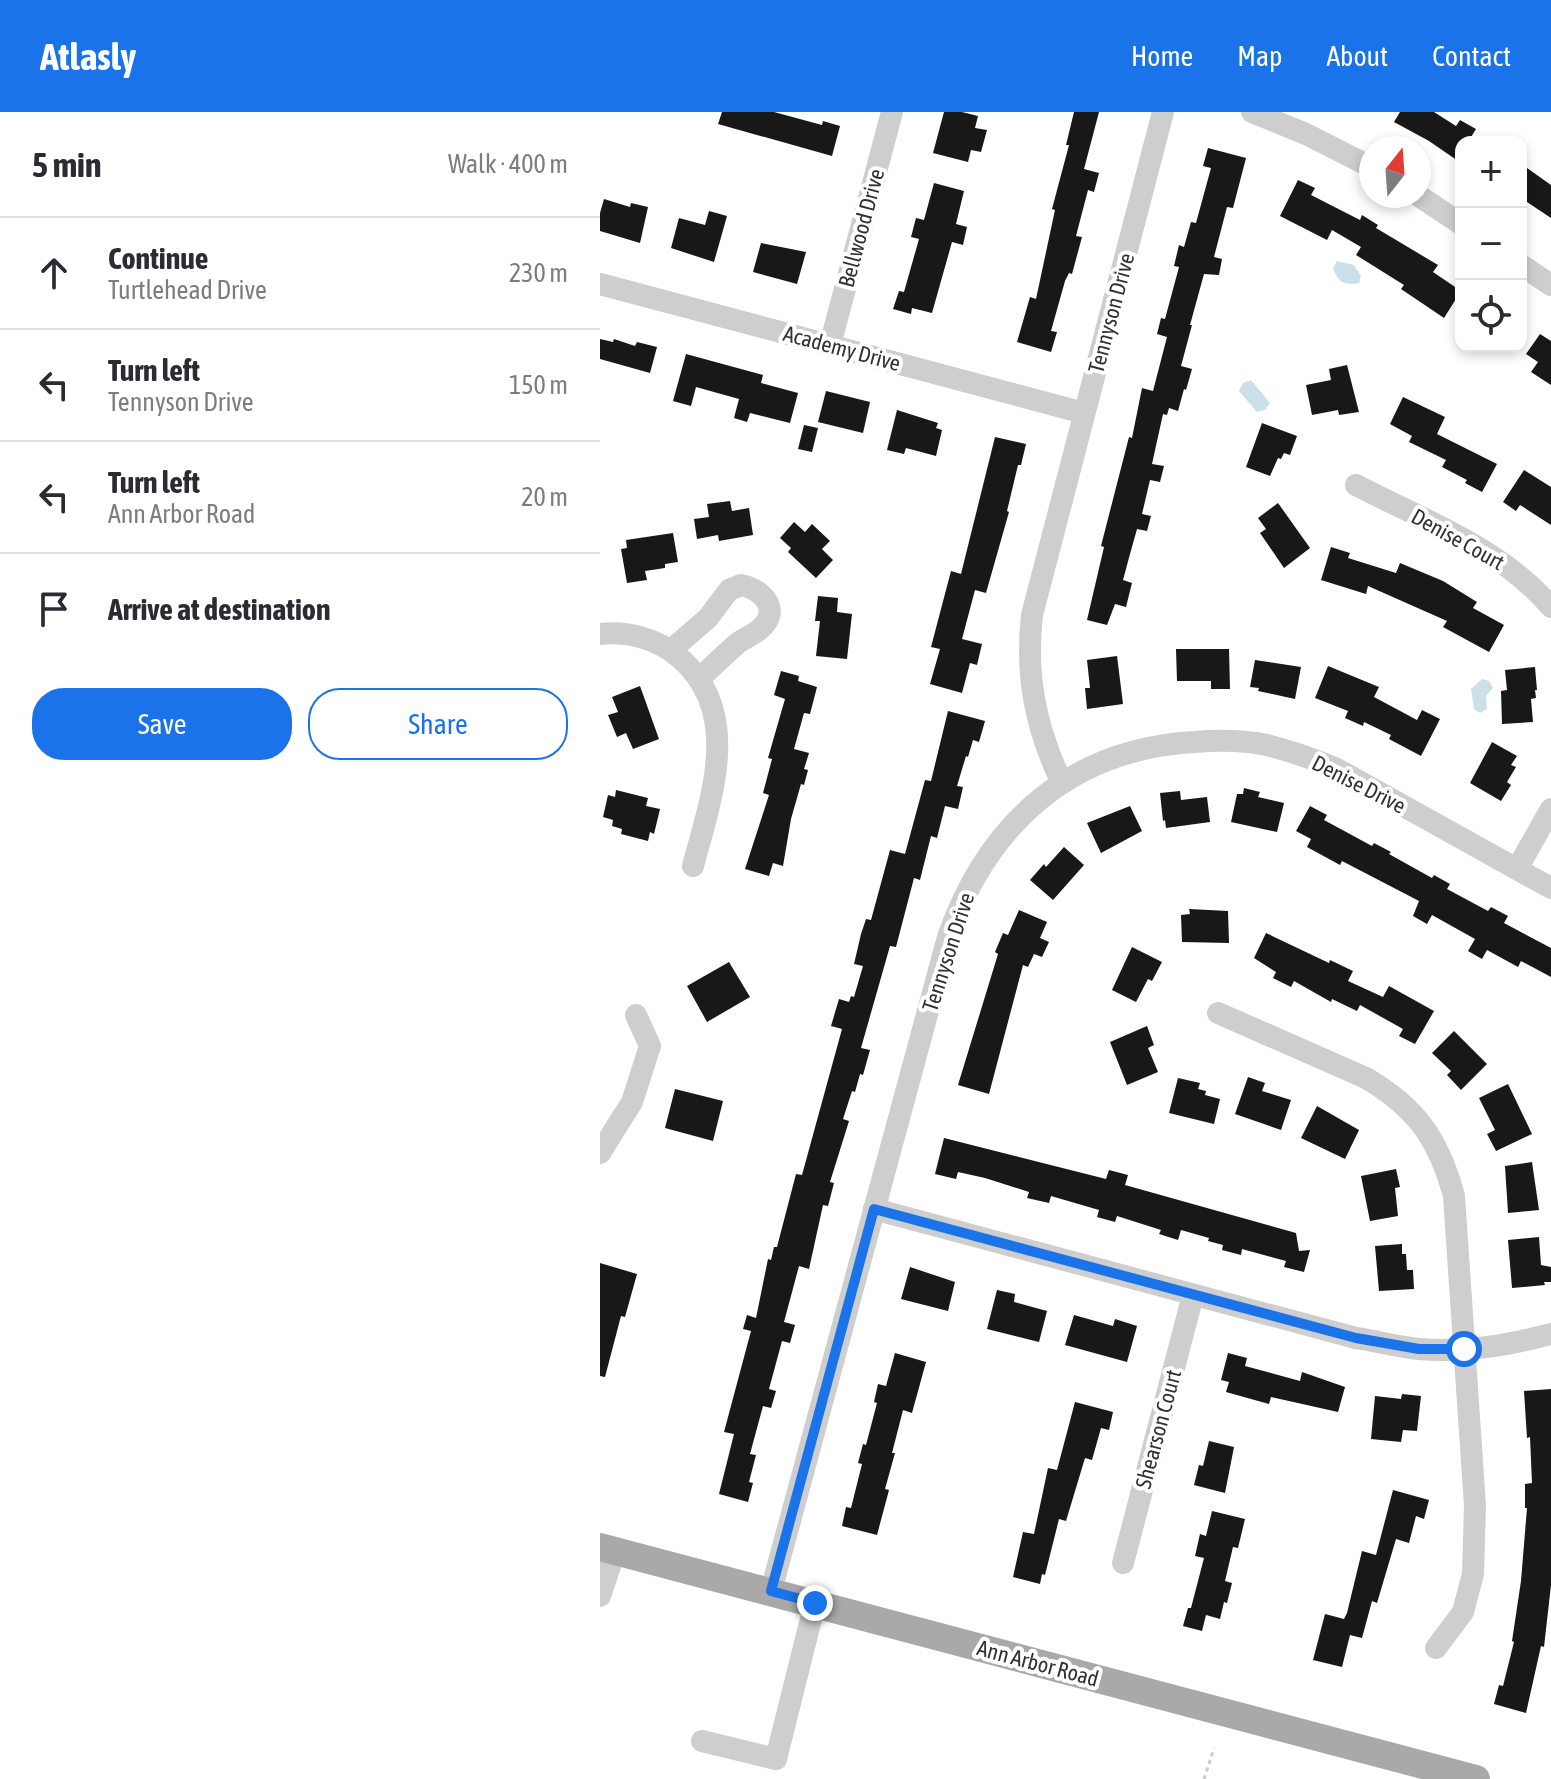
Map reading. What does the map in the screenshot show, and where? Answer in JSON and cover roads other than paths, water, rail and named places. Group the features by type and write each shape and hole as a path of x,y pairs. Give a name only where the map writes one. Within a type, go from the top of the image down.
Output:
{"main road":[{"name":"Ann Arbor Road","path":"608,1549 1476,1779"}],"street":[{"name":"Bellwood Drive","path":"830,345 892,112"},
{"name":"Tennyson Drive","path":"771,1591 948,937 960,903 1000,838 1062,783 1046,749 1030,675 1030,638 1037,591 1163,112"},
{"path":"1252,112 1306,134 1359,161"},
{"path":"1431,204 1455,220"},
{"path":"1527,269 1551,285"},
{"name":"Academy Drive","path":"600,284 1084,413"},
{"name":"Denise Court","path":"1356,485 1501,561 1551,607"},
{"path":"671,650 708,618 729,590 741,585 762,592 770,605 770,617 699,679"},
{"path":"600,634 639,637 671,650 699,679 715,717 719,756 715,784 693,866"},
{"name":"Denise Drive","path":"1062,783 1103,761 1151,746 1212,741 1265,745 1301,754 1337,769 1551,888"},
{"path":"1517,869 1551,809"},
{"path":"1218,1013 1366,1078 1401,1101 1424,1127 1446,1168 1454,1196 1475,1506 1473,1574 1463,1612 1436,1648"},
{"path":"600,1153 632,1102 650,1046 636,1015"},
{"path":"874,1209 1356,1338 1419,1349 1464,1349 1497,1346 1551,1334"},
{"name":"Shearson Court","path":"1123,1563 1193,1295"},
{"path":"600,1596 608,1549"},
{"path":"702,1741 782,1769 815,1603"}],"water":[{"path":"1337,261 1354,265 1361,276 1359,283 1348,284 1339,279 1333,268"},
{"path":"1251,380 1270,403 1265,410 1257,412 1239,391 1243,383"},
{"path":"1482,679 1489,681 1493,688 1486,696 1487,709 1480,713 1474,709 1471,689"}]}
